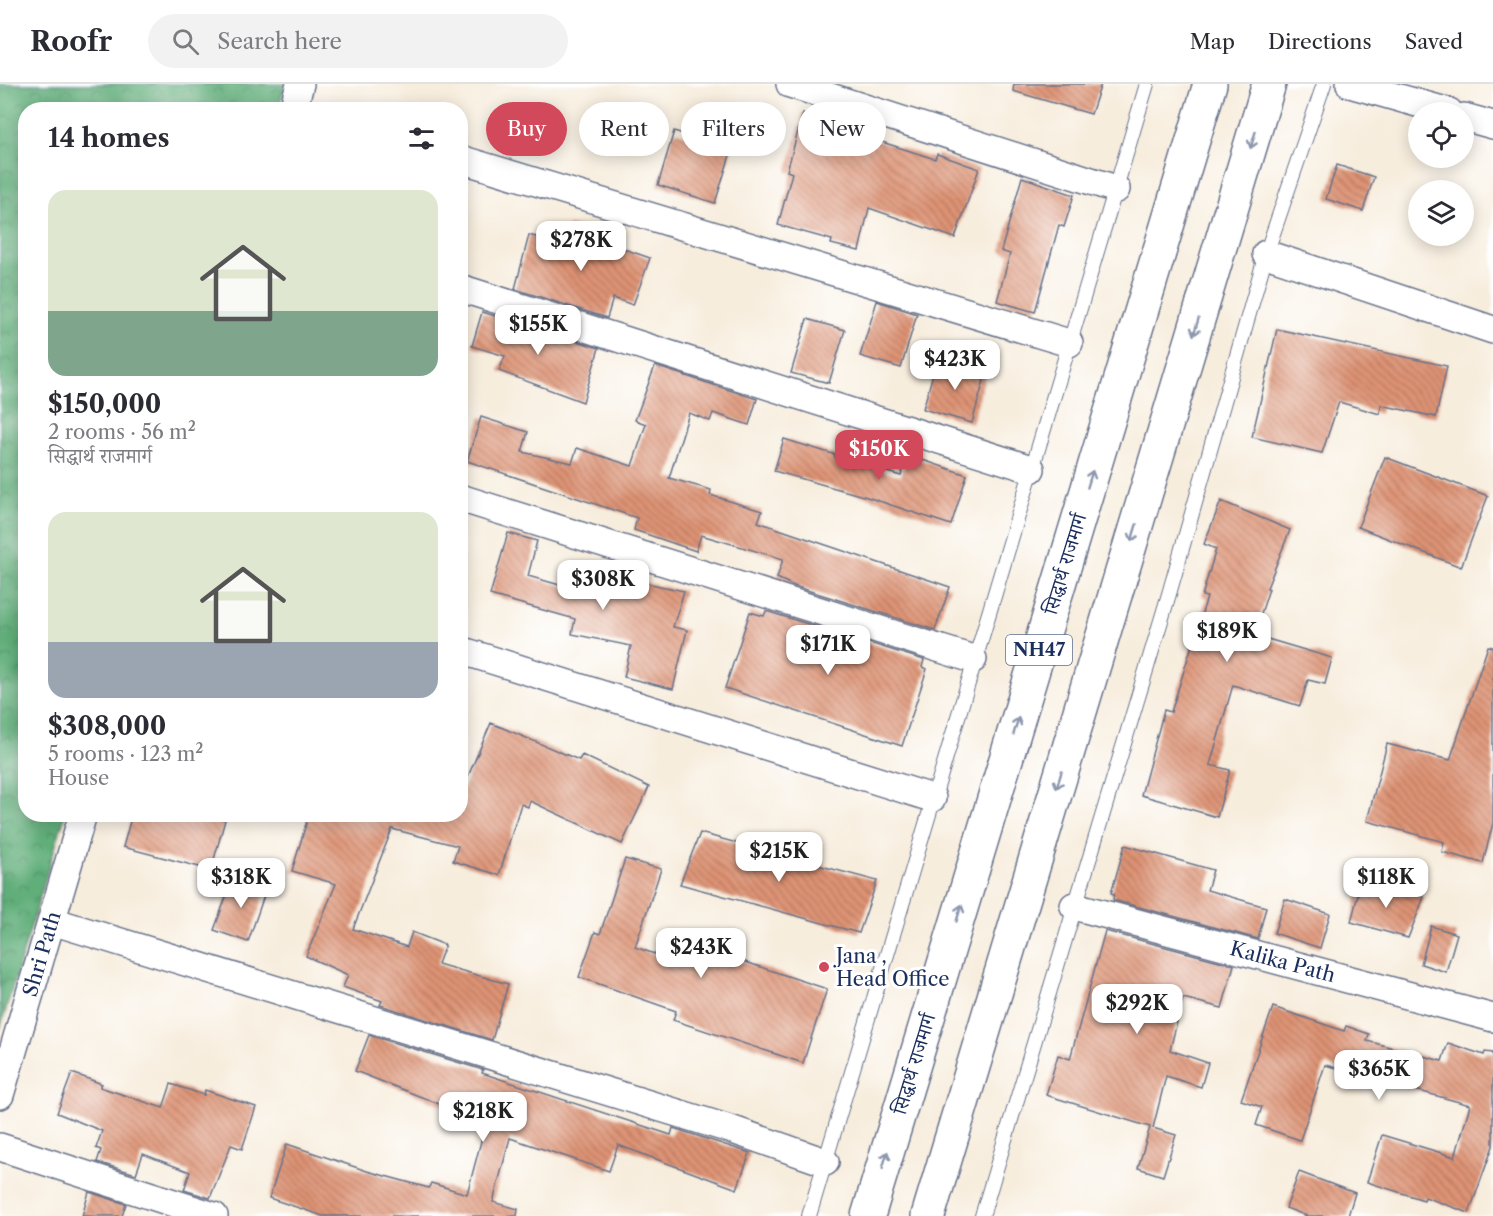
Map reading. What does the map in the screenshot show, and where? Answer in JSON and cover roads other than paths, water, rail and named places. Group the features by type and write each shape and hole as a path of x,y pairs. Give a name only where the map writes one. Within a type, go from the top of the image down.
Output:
{"highway":[{"name":"सिद्धार्थ राजमार्ग","path":"868,1216 1210,84"},
{"name":"NH47","path":"928,1216 1269,84"}],"street":[{"path":"790,84 1116,189"},
{"path":"1350,84 1414,102"},
{"path":"1474,120 1493,125"},
{"path":"468,161 1069,343"},
{"path":"1266,254 1493,330"},
{"path":"468,291 1031,469"},
{"path":"468,501 973,659"},
{"path":"468,653 932,798"},
{"name":"Shri Path","path":"0,1095 81,822"},
{"name":"Kalika Path","path":"1074,906 1493,1018"},
{"path":"52,921 733,1130 825,1162"},
{"path":"0,1147 214,1216"}],"lane":[{"path":"809,1216 973,659 1147,84"},
{"path":"982,1216 1169,594 1266,254 1324,84"}],"place":[{"name":"Jana , Head Office","path":"824,967"}]}
